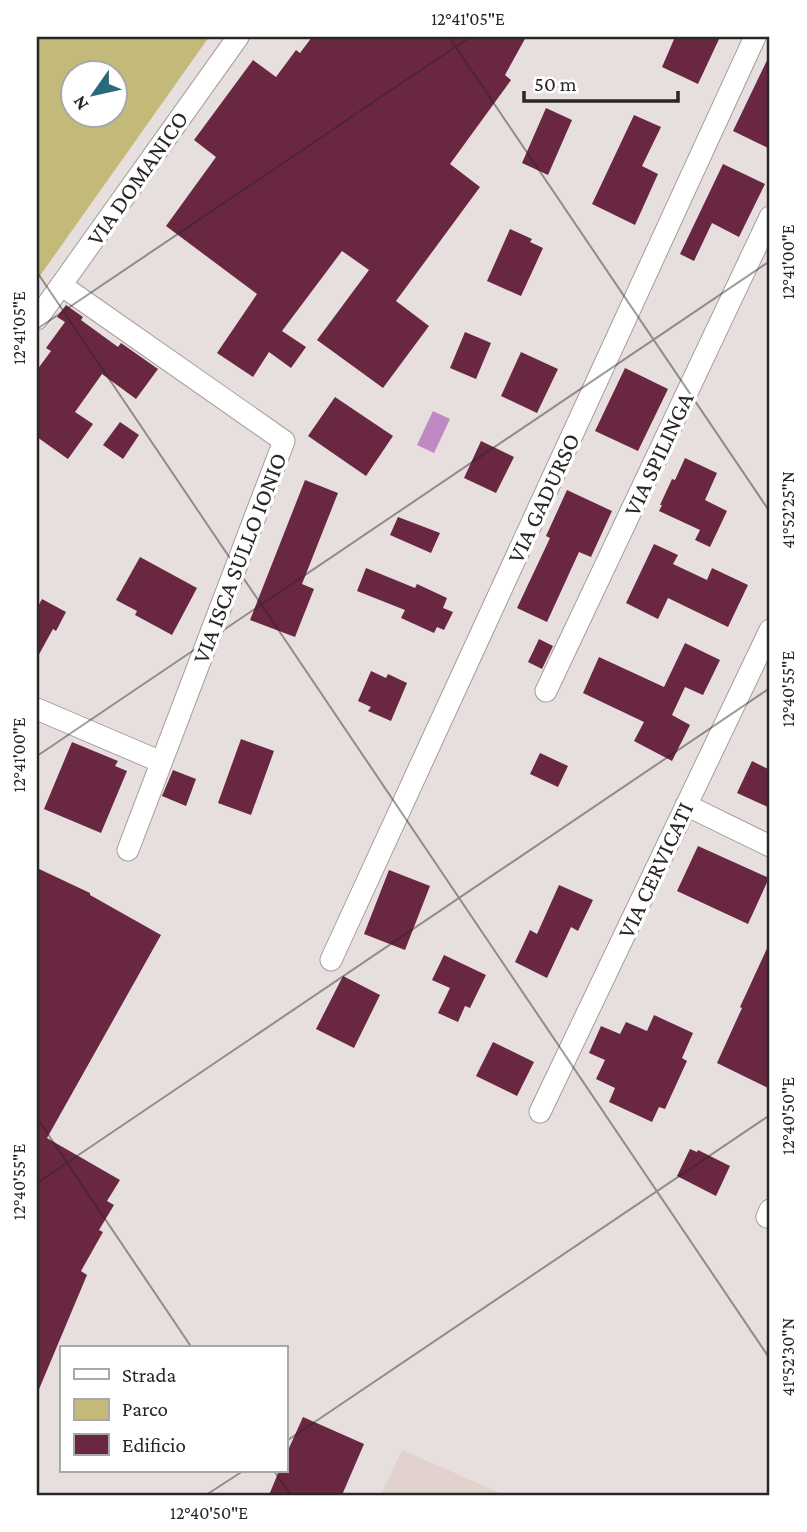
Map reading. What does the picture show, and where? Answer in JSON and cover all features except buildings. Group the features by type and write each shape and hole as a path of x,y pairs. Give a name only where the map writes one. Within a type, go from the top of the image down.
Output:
{"street":[{"name":"VIA DOMANICO","path":"37,319 238,37"},
{"name":"VIA GADURSO","path":"331,960 755,37"},
{"name":"VIA SPILINGA","path":"546,691 770,217"},
{"name":"VIA ISCA SULLO IONIO","path":"61,285 284,441 128,850"},
{"name":"VIA CERVICATI","path":"540,1112 770,629"},
{"path":"37,709 161,762"},
{"path":"686,805 770,846"}],"shaded area":[{"path":"433,411 450,419 434,453 417,445"},
{"path":"402,1450 505,1495 381,1495"}],"green space":[{"path":"37,37 209,37 37,280"}]}
